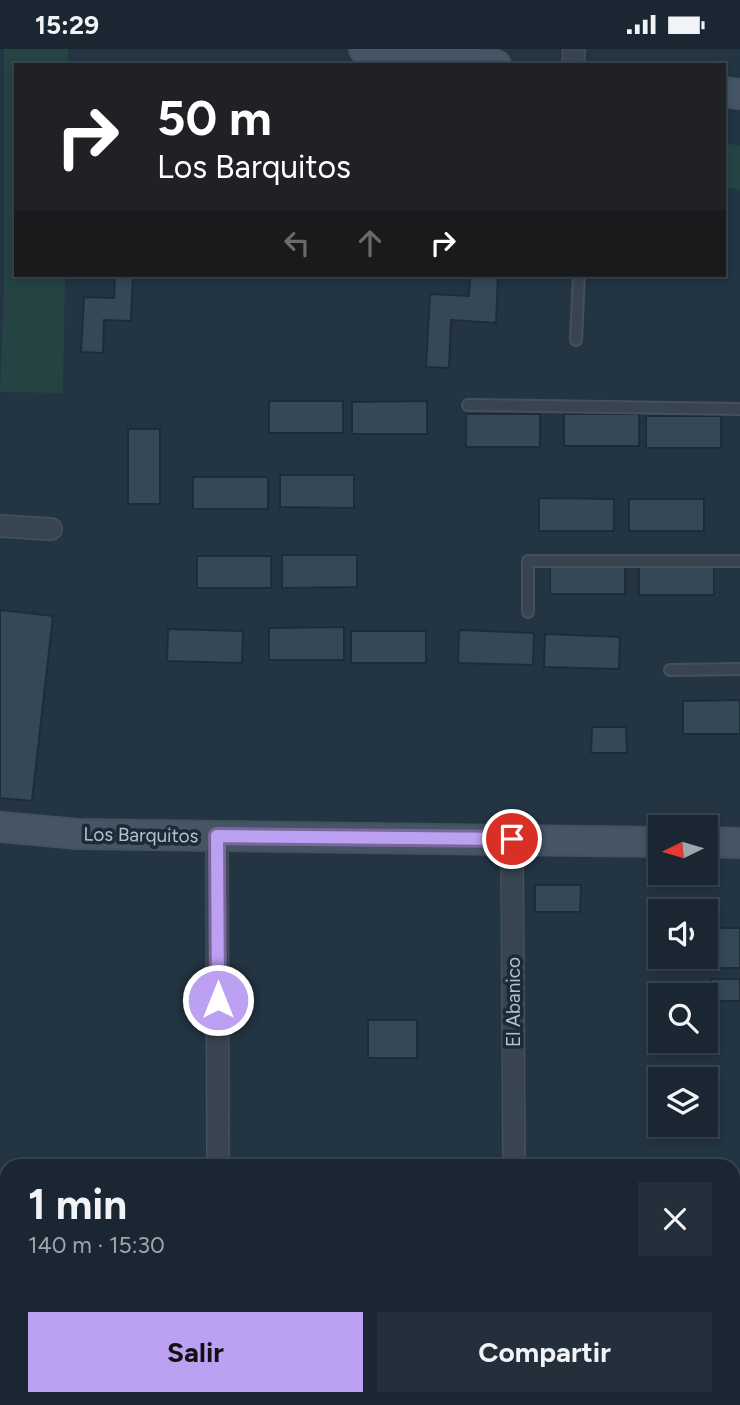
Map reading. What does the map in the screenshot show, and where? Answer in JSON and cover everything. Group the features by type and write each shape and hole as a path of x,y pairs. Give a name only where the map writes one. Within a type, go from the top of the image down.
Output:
{"street":[{"path":"374,50 480,63"},
{"path":"0,526 51,529"},
{"name":"Los Barquitos","path":"0,827 78,834 648,842"},
{"path":"217,836 218,1159"},
{"name":"El Abanico","path":"512,839 514,1159"},
{"path":"718,842 740,843"}],"lane":[{"path":"576,339 579,277"},
{"path":"468,405 740,409"},
{"path":"528,612 528,561 740,561"},
{"path":"670,670 740,669"}],"green space":[{"path":"4,49 68,49 68,63 14,63 14,277 65,277 63,393 0,392 4,284"},
{"path":"726,143 740,146 740,190 726,187"}],"building":[{"path":"115,277 133,277 131,321 104,320 103,353 81,352 84,297 114,298"},
{"path":"470,277 498,277 496,323 451,320 449,368 426,367 430,294 469,296"},
{"path":"269,401 343,401 343,433 269,433"},
{"path":"427,401 427,434 352,434 352,402"},
{"path":"466,414 540,414 540,447 466,447"},
{"path":"564,414 639,414 639,446 564,446"},
{"path":"646,416 721,416 721,448 646,448"},
{"path":"128,429 160,429 160,504 128,504"},
{"path":"280,475 354,475 354,508 280,507"},
{"path":"193,477 268,477 268,509 193,509"},
{"path":"539,498 614,499 614,531 539,531"},
{"path":"629,499 704,499 704,531 629,531"},
{"path":"282,555 357,555 357,587 282,588"},
{"path":"197,556 271,556 271,588 197,588"},
{"path":"550,561 625,562 625,594 550,594"},
{"path":"639,563 714,563 714,595 639,595"},
{"path":"0,610 53,616 32,801 0,798"},
{"path":"344,627 344,660 269,660 269,628"},
{"path":"168,629 243,631 242,663 167,661"},
{"path":"459,630 534,633 533,665 458,663"},
{"path":"351,631 426,631 426,663 351,663"},
{"path":"545,634 620,637 619,669 544,667"},
{"path":"740,700 740,734 683,734 683,701"},
{"path":"592,727 626,727 627,753 591,753"},
{"path":"535,885 581,885 580,912 535,912"},
{"path":"718,928 740,928 740,968 718,968"},
{"path":"711,979 740,979 740,1001 718,1001 718,983 711,983"},
{"path":"368,1020 417,1020 417,1058 368,1058"}],"route":[{"path":"218,1000 217,836 512,839"}]}
